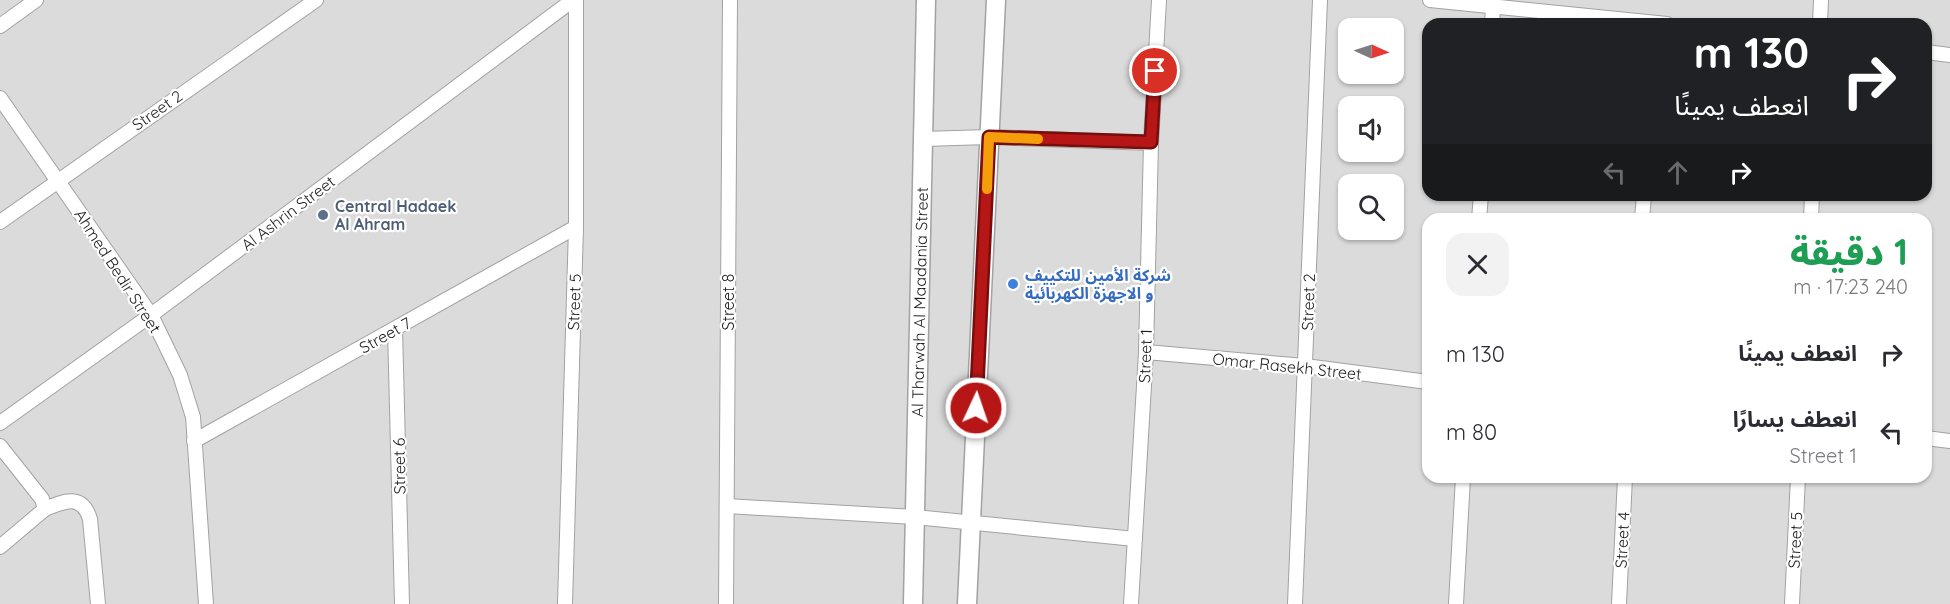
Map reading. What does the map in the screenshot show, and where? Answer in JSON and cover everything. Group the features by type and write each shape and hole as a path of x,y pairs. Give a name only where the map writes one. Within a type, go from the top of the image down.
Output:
{"street":[{"path":"0,27 36,0"},
{"name":"Street 2","path":"0,222 316,0"},
{"name":"Street 5","path":"565,604 576,227 574,0"},
{"name":"Al Ashrin Street","path":"0,423 151,315 574,0"},
{"name":"Street 8","path":"726,604 730,0"},
{"name":"Al Tharwah Al Maadania Street","path":"913,604 926,0"},
{"path":"966,604 996,0"},
{"name":"Street 1","path":"1131,604 1146,352 1151,142 1159,0"},
{"name":"Street 2","path":"1295,604 1320,0"},
{"path":"1430,0 1493,6 1564,6 1627,18"},
{"path":"1820,18 1821,0"},
{"path":"1492,18 1493,6"},
{"path":"1932,52 1950,54"},
{"name":"Ahmed Bedir Street","path":"0,98 151,315 188,395 193,417 206,604"},
{"path":"922,139 989,137 1151,142"},
{"name":"Street 7","path":"194,441 576,227"},
{"name":"Street 6","path":"395,329 402,604"},
{"name":"Omar Rasekh Street","path":"1146,352 1305,366 1422,381"},
{"path":"1932,439 1950,441"},
{"path":"0,446 42,499 45,508"},
{"path":"1456,604 1464,483"},
{"name":"Street 4","path":"1619,604 1625,483"},
{"name":"Street 5","path":"1792,604 1798,483"},
{"path":"0,547 45,508 70,501 77,502 88,512 90,519 98,604"},
{"path":"727,506 915,517 1135,539"}],"shaded area":[{"path":"0,0 1950,0 1950,604 0,604"}],"slow traffic":[{"path":"987,189 989,137 1038,139"}],"place":[{"name":"Central Hadaek Al Ahram","path":"323,215"},
{"name":"شركة الأمين للتكييف و الاجهزة الكهربائية","path":"1013,284"}],"route":[{"path":"976,408 989,137 1151,142 1155,71"}]}
